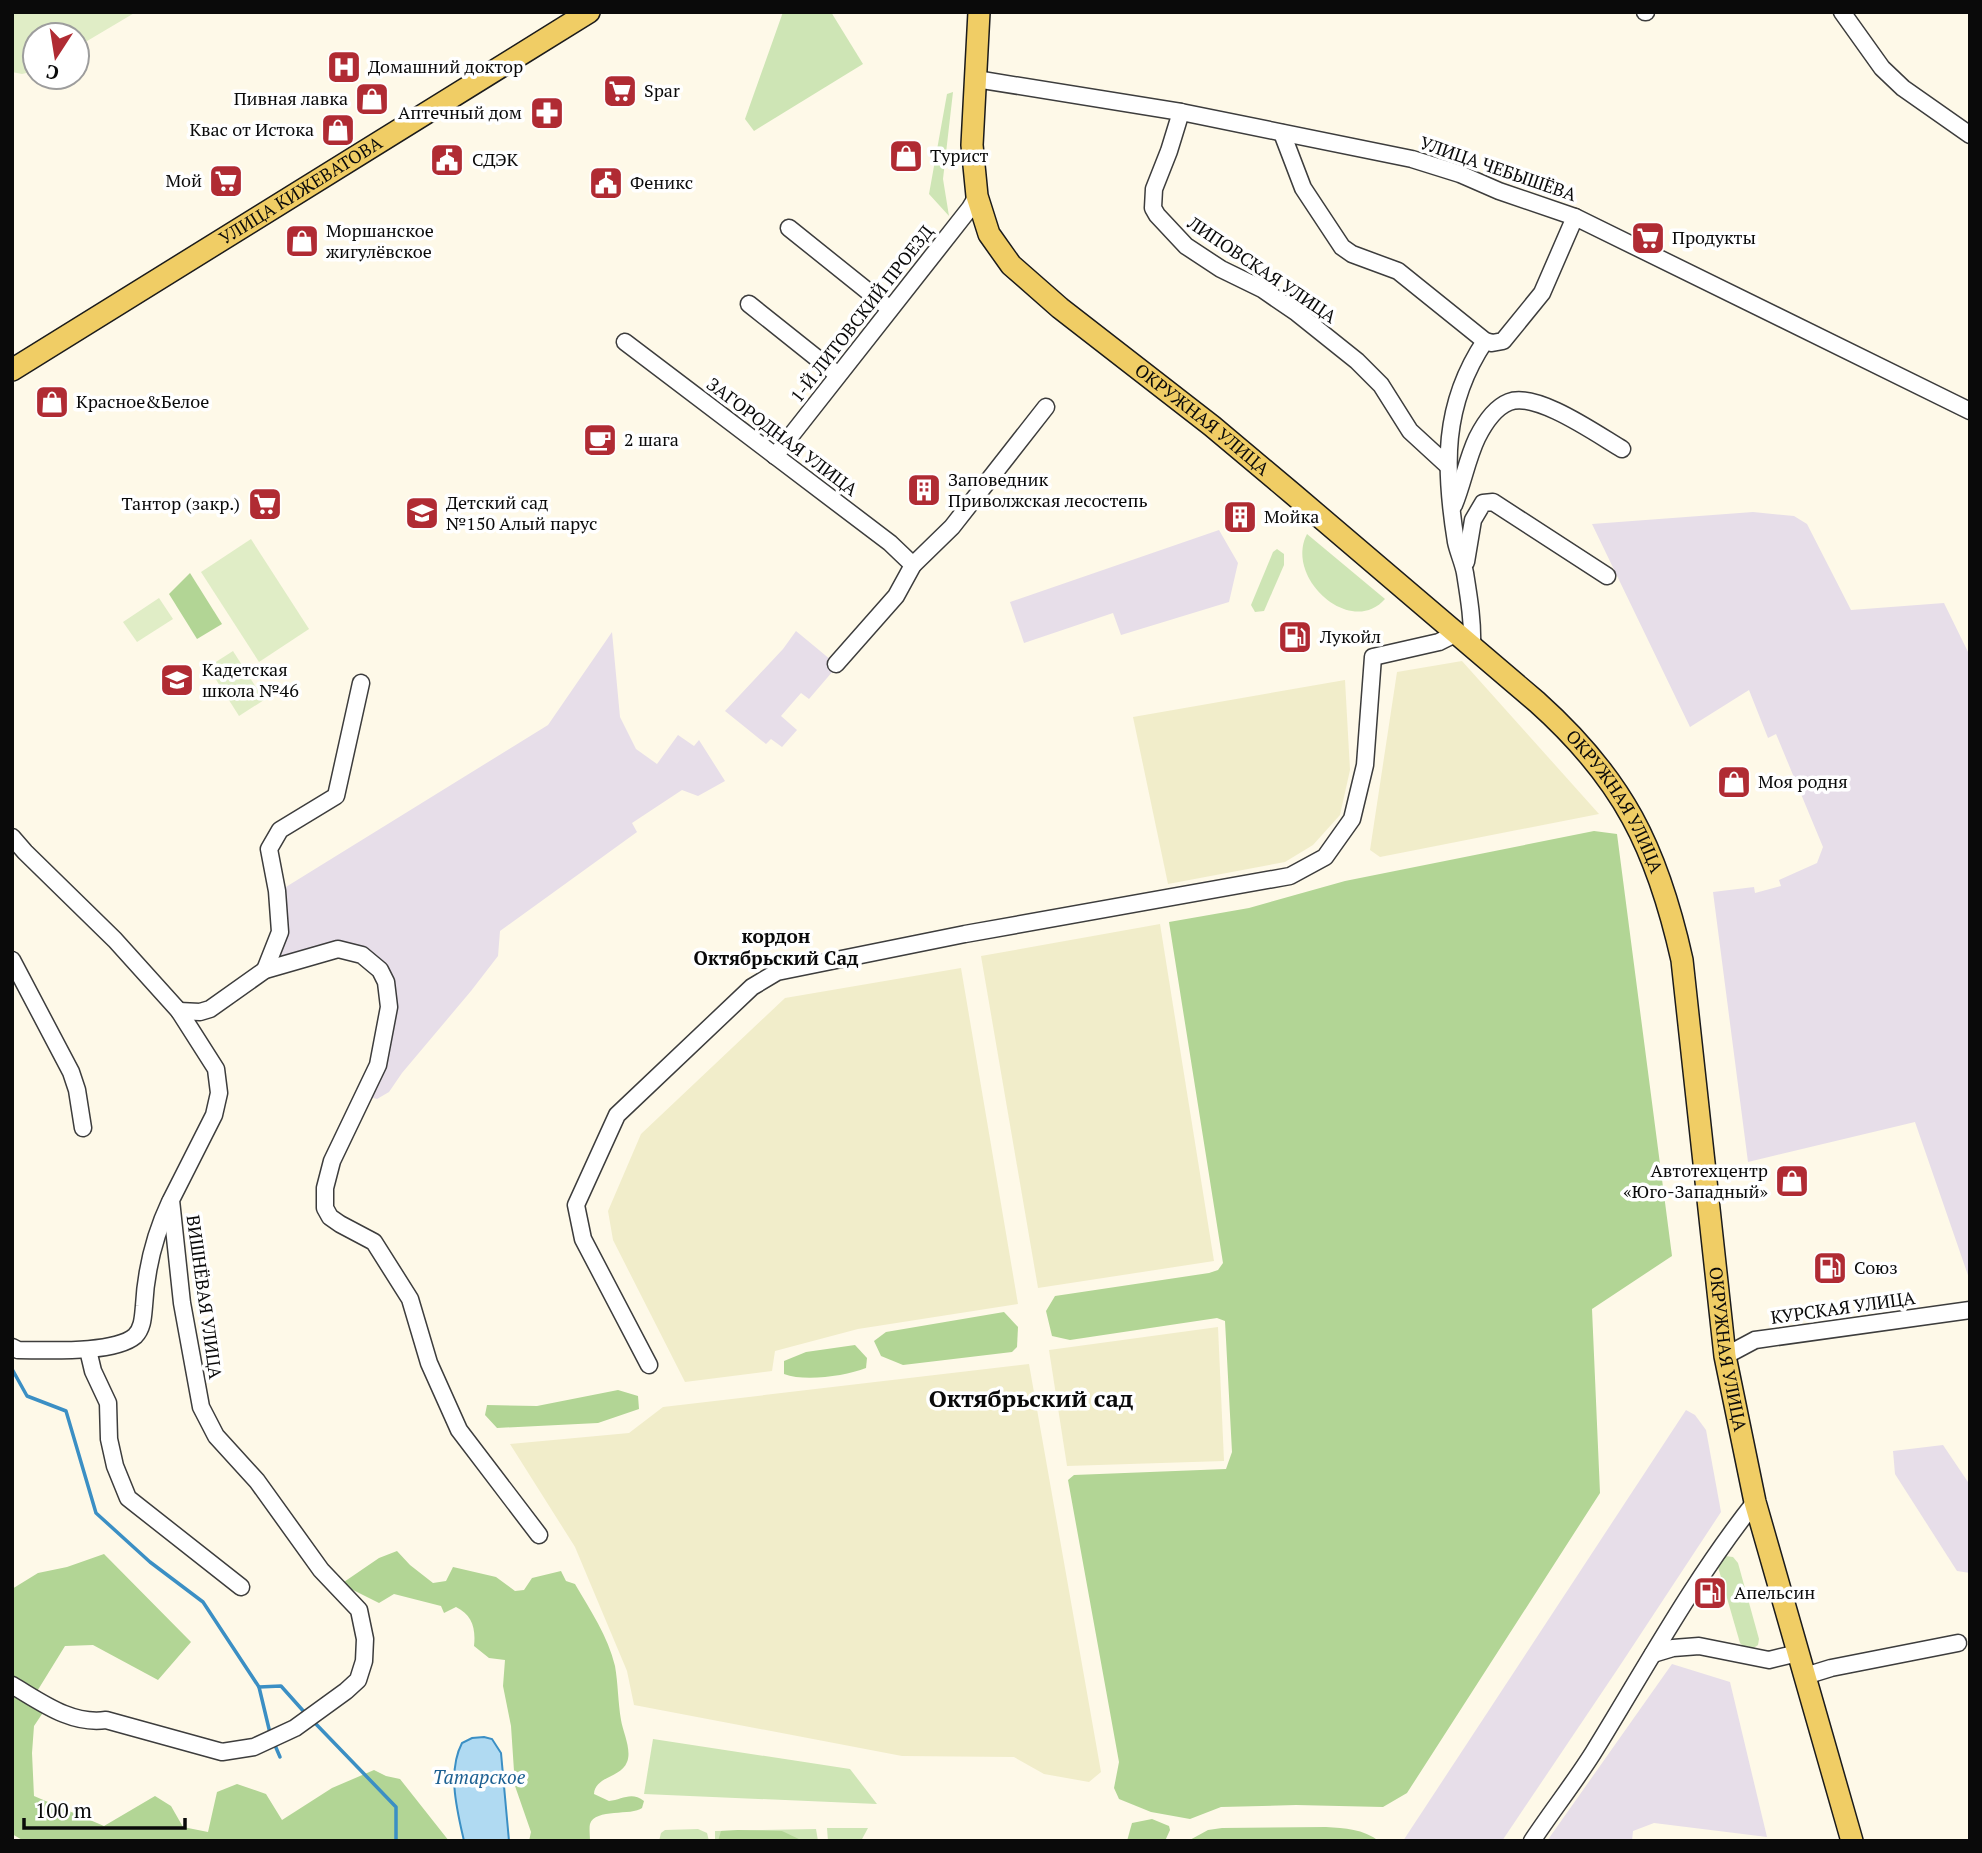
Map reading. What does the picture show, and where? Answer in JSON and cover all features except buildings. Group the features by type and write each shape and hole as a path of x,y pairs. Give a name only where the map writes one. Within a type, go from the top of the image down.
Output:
{"main road":[{"name":"УЛИЦА КИЖЕВАТОВА","path":"12,370 589,12"},
{"name":"ОКРУЖНАЯ УЛИЦА","path":"979,12 972,145 977,196 989,234 1011,265 1060,308 1212,426 1567,730 1605,774 1634,818 1660,878 1682,960 1725,1356 1755,1502 1852,1841"}],"street":[{"path":"1842,12 1889,76 1970,135"},
{"name":"УЛИЦА ЧЕБЫШЁВА","path":"976,79 1181,112 1412,159 1460,174 1499,191 1575,216 1970,411"},
{"name":"ЛИПОВСКАЯ УЛИЦА","path":"1181,112 1154,189 1153,208 1157,215 1186,246 1221,269 1262,289 1357,361 1381,386 1410,431 1447,465"},
{"path":"1282,134 1303,188 1342,247 1352,254 1398,271 1485,341 1492,343 1503,341 1542,293 1575,216"},
{"name":"1-Й ЛИТОВСКИЙ ПРОЕЗД","path":"775,456 977,196"},
{"path":"789,228 890,309"},
{"path":"749,304 838,375"},
{"path":"1472,647 1473,617 1465,571 1456,544 1447,465 1451,417 1465,375 1485,341"},
{"name":"ЗАГОРОДНАЯ УЛИЦА","path":"625,342 890,543 913,565"},
{"path":"1453,507 1477,439 1498,408 1509,401 1521,399 1543,405 1622,449"},
{"path":"836,664 896,596 913,565 952,527 1046,407"},
{"path":"1465,571 1473,520 1483,503 1493,502 1607,576"},
{"path":"649,1365 583,1239 576,1205 617,1115 752,986 777,972 791,969 965,934 1290,876 1325,857 1352,820 1365,765 1373,657 1439,642 1455,634"},
{"path":"265,970 280,932 277,891 269,849 280,830 336,796 361,683"},
{"name":"ВИШНЁВАЯ УЛИЦА","path":"12,837 115,940 179,1011 216,1069 219,1093 214,1115 171,1200 182,1303 201,1407 216,1436 257,1480 321,1570 359,1610 365,1639 364,1661 358,1680 346,1691 295,1728 254,1747 222,1752 106,1720 94,1721 53,1710 12,1685"},
{"path":"179,1011 200,1012 210,1009 265,970 338,949 362,956 380,970 386,982 389,1007 378,1065 332,1161 325,1188 325,1208 330,1217 374,1242 410,1299 429,1363 458,1430 539,1535"},
{"path":"12,960 68,1064 77,1090 83,1128"},
{"path":"12,1348 88,1350 122,1343 136,1335 143,1322 150,1253 171,1200"},
{"name":"КУРСКАЯ УЛИЦА","path":"1725,1356 1755,1340 1970,1310"},
{"path":"88,1350 93,1371 108,1403 109,1439 115,1465 128,1498 241,1587"},
{"path":"1532,1841 1591,1755 1732,1531 1755,1502"},
{"path":"1681,1611 1680,1625 1686,1638 1699,1646"},
{"path":"1805,1676 1831,1668 1958,1643"},
{"path":"1653,1654 1673,1648 1699,1646 1769,1660 1798,1653"}],"shaded area":[{"path":"1753,512 1794,516 1807,524 1851,610 1944,603 1970,656 1970,1281 1915,1122 1748,1162 1713,892 1754,887 1755,893 1781,886 1779,880 1817,863 1823,847 1776,734 1768,738 1749,690 1690,727 1592,524"},
{"path":"1219,530 1238,563 1229,602 1121,635 1113,613 1024,643 1010,602"},
{"path":"796,631 831,660 827,666 833,671 809,699 801,693 781,716 797,730 782,747 771,739 766,744 725,711 783,649"},
{"path":"612,632 620,717 636,749 657,764 678,735 694,746 699,740 725,781 698,796 682,790 632,823 637,832 500,931 498,956 471,991 389,1092 377,1099 370,1097 394,1009 364,951 273,961 281,890 548,725"},
{"path":"1462,661 1599,814 1380,857 1370,850 1397,672"},
{"path":"1345,680 1350,770 1340,815 1313,845 1285,862 1168,884 1133,717"},
{"path":"1160,924 1214,1261 1038,1288 981,956"},
{"path":"961,968 1018,1304 858,1329 775,1351 772,1371 685,1382 613,1240 608,1211 641,1134 785,998"},
{"path":"1218,1327 1224,1461 1067,1466 1049,1350"},
{"path":"1029,1364 1101,1772 1089,1782 1044,1774 1014,1757 902,1756 634,1705 627,1671 575,1547 510,1444 629,1433 663,1407"},
{"path":"1686,1410 1695,1415 1706,1430 1721,1512 1502,1841 1403,1841"},
{"path":"1943,1445 1970,1485 1970,1573 1957,1571 1895,1474 1893,1451"},
{"path":"1672,1664 1730,1682 1767,1837 1654,1823 1633,1831 1632,1841 1547,1841"}],"green space":[{"path":"12,12 136,12 91,39 91,21 21,21 21,74 12,72"},
{"path":"783,12 831,12 863,64 754,131 745,119"},
{"path":"953,92 943,179 949,216 929,194 947,94"},
{"path":"1307,534 1385,599 1371,609 1355,611 1339,607 1325,598 1313,584 1305,568 1302,551"},
{"path":"251,539 309,629 259,662 201,572"},
{"path":"1277,549 1284,554 1284,565 1264,611 1255,612 1251,605 1273,552"},
{"path":"190,573 222,624 197,639 169,594"},
{"path":"159,598 173,619 137,642 123,622"},
{"path":"233,651 264,700 239,716 208,667"},
{"path":"1594,831 1617,834 1672,1256 1592,1309 1600,1493 1407,1793 1383,1807 1221,1807 1190,1819 1151,1812 1119,1799 1114,1788 1119,1762 1068,1480 1074,1475 1226,1469 1232,1452 1225,1321 1217,1318 1070,1340 1052,1336 1046,1311 1055,1296 1209,1273 1218,1270 1223,1263 1169,922 1249,908 1345,881"},
{"path":"1004,1312 1018,1327 1017,1347 1012,1352 903,1365 881,1356 874,1341 886,1332"},
{"path":"855,1345 867,1358 866,1368 825,1377 803,1378 784,1374 784,1361 806,1352"},
{"path":"618,1390 638,1396 639,1409 598,1423 497,1428 485,1415 487,1405 537,1406"},
{"path":"397,1551 433,1583 446,1581 453,1567 496,1577 515,1591 524,1590 532,1578 561,1571 566,1581 575,1584 612,1655 628,1752 624,1767 603,1780 595,1788 594,1794 609,1801 626,1797 639,1798 644,1801 642,1808 593,1819 590,1824 590,1841 529,1841 531,1832 515,1786 511,1726 503,1686 505,1660 489,1658 474,1646 472,1623 466,1614 456,1607 444,1613 441,1606 394,1594 379,1603 341,1584 379,1558"},
{"path":"104,1554 191,1642 158,1680 93,1645 65,1646 36,1693 12,1683 12,1589 38,1573 67,1567"},
{"path":"1725,1556 1733,1557 1738,1563 1759,1639 1758,1645 1752,1649 1745,1648 1740,1643 1718,1567"},
{"path":"12,1697 26,1700 44,1711 34,1726 34,1796 104,1826 155,1796 171,1806 183,1827 208,1832 217,1792 237,1784 266,1794 282,1820 332,1788 374,1770 400,1779 449,1841 24,1841 12,1834"},
{"path":"653,1739 850,1769 877,1804 644,1794"},
{"path":"1152,1819 1169,1826 1165,1841 1127,1841 1132,1823"},
{"path":"1326,1827 1360,1832 1379,1841 1188,1841 1208,1830 1222,1828"},
{"path":"827,1828 868,1828 861,1841 828,1841"},
{"path":"698,1829 707,1833 709,1841 659,1841 665,1830"},
{"path":"816,1829 818,1841 715,1841 715,1831"},
{"path":"721,1831 782,1831 803,1841 718,1841"}],"water":[{"name":"Татарское","path":"472,1738 492,1739 501,1753 509,1841 464,1841 454,1779 457,1754 462,1743"}],"waterway":[{"path":"12,1369 27,1396 66,1411 96,1513 150,1562 203,1602 259,1687 281,1686 306,1714"},
{"path":"259,1687 270,1733"},
{"path":"314,1722 396,1807 396,1841"},
{"path":"274,1743 280,1757"}],"place":[{"name":"Домашний доктор","path":"344,67"},
{"name":"Spar","path":"620,91"},
{"name":"Пивная лавка","path":"372,99"},
{"name":"Аптечный дом","path":"547,113"},
{"name":"Квас от Истока","path":"338,130"},
{"name":"Турист","path":"906,156"},
{"name":"СДЭК","path":"447,160"},
{"name":"Мой","path":"226,181"},
{"name":"Феникс","path":"606,183"},
{"name":"Продукты","path":"1648,238"},
{"name":"Моршанское жигулёвское","path":"302,241"},
{"name":"Красное&Белое","path":"52,402"},
{"name":"2 шага","path":"600,440"},
{"name":"Заповедник Приволжская лесостепь","path":"924,490"},
{"name":"Тантор (закр.)","path":"265,504"},
{"name":"Детский сад №150 Алый парус","path":"422,513"},
{"name":"Мойка","path":"1240,517"},
{"name":"Лукойл","path":"1295,637"},
{"name":"Кадетская школа №46","path":"177,680"},
{"name":"Моя родня","path":"1734,782"},
{"name":"Автотехцентр «Юго-Западный»","path":"1792,1181"},
{"name":"Союз","path":"1830,1268"},
{"name":"Апельсин","path":"1710,1593"}],"district":[{"name":"кордон Октябрьский Сад","path":"776,947"},
{"name":"Октябрьский сад","path":"1031,1399"}]}
